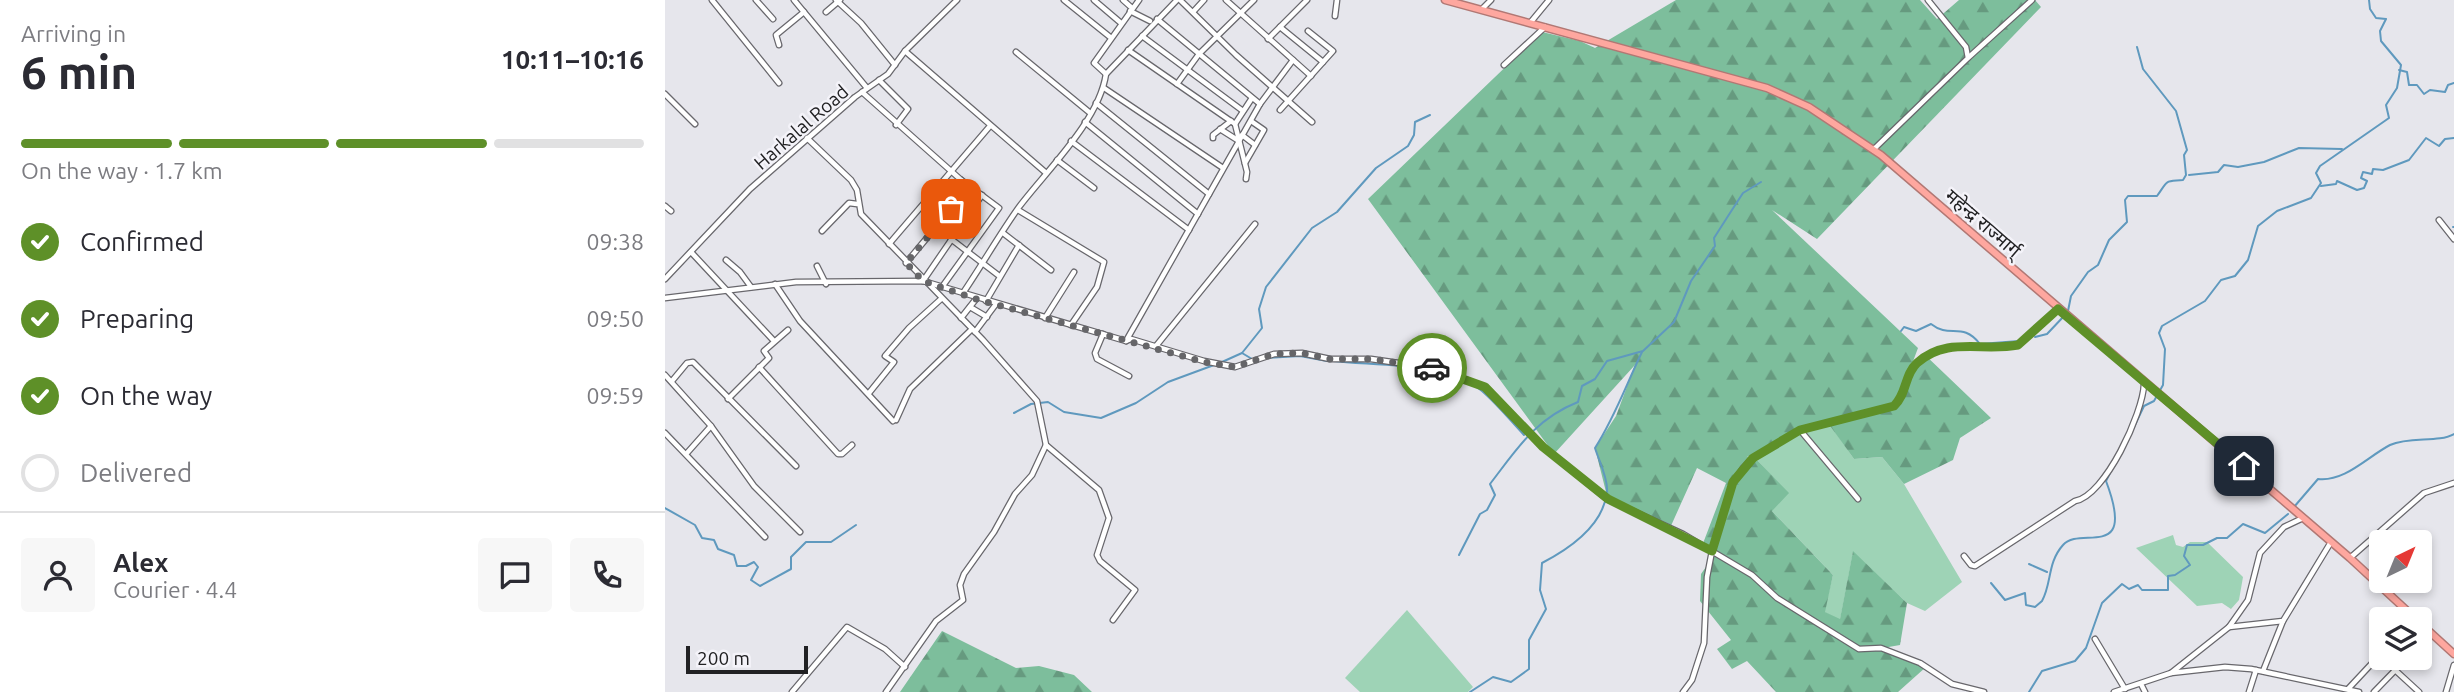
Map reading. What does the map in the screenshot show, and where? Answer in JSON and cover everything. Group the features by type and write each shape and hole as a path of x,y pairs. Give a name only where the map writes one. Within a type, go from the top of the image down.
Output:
{"highway":[{"name":"महेन्द्र राज्मार्ग्","path":"1445,0 1767,88 1809,107 1873,150 2350,558 2404,607"},
{"name":"महेन्द्र राज्मार्ग्","path":"2432,634 2454,654"}],"street":[{"path":"712,0 779,83"},
{"path":"756,0 773,19"},
{"path":"794,0 896,125 999,208 942,287"},
{"name":"Harkalal Road","path":"665,279 750,189 807,138 879,80 957,0"},
{"path":"1064,0 1109,37"},
{"path":"1073,7 1079,0"},
{"path":"1094,0 1121,23"},
{"path":"1123,0 1131,10 1150,21"},
{"path":"1106,74 1094,64 1109,37 1139,0"},
{"path":"963,292 1018,209 1085,122 1104,88 1106,74 1176,0 1312,122"},
{"path":"1193,13 1204,0"},
{"path":"1226,0 1311,76"},
{"path":"1177,84 1199,54 1254,0"},
{"path":"1268,39 1307,0"},
{"path":"1335,16 1337,0"},
{"path":"1482,9 1491,0"},
{"path":"1530,23 1549,0"},
{"path":"1928,0 1966,47 1968,58"},
{"path":"1873,150 2032,0"},
{"path":"826,12 838,1 861,23 895,65"},
{"path":"779,45 776,35 804,12"},
{"path":"1157,19 1260,104"},
{"path":"1280,27 1323,62"},
{"path":"1504,65 1545,27"},
{"path":"1280,110 1333,51 1308,31"},
{"path":"1142,36 1243,111"},
{"path":"1128,50 1233,122 1241,138 1246,179"},
{"path":"905,51 1045,172"},
{"path":"1016,52 1089,112"},
{"path":"1126,341 1260,104 1293,60"},
{"path":"879,80 908,109 896,125"},
{"path":"1104,88 1223,168"},
{"path":"665,94 695,124"},
{"path":"1213,138 1220,129 1233,122 1252,98"},
{"path":"1096,103 1209,194"},
{"path":"1245,163 1264,130 1251,121"},
{"path":"1085,122 1198,214"},
{"path":"889,244 953,173 990,126"},
{"path":"1220,129 1255,145"},
{"path":"807,138 851,180 857,190 857,204 861,214 1037,401 1040,427 1046,445 1099,490 1109,517 1097,555 1100,561 1135,590 1113,620"},
{"path":"1071,141 1189,230"},
{"path":"1057,160 1094,188"},
{"path":"906,263 965,191 961,179"},
{"path":"923,281 982,195"},
{"path":"822,231 849,203 857,204"},
{"path":"665,206 671,211"},
{"path":"1018,209 1104,262 1097,287 1071,325"},
{"path":"2439,220 2454,239"},
{"path":"1156,346 1255,224"},
{"path":"1003,233 1051,270"},
{"path":"951,239 999,275"},
{"path":"986,301 1019,244"},
{"path":"691,252 774,341"},
{"path":"726,260 740,272 751,287"},
{"path":"817,266 826,284"},
{"path":"1045,318 1074,272"},
{"path":"665,298 712,291 729,292 775,284 923,281 963,292 976,299 1126,341 1156,346 1204,362 1235,367 1274,354 1302,353 1330,359 1371,359 1440,369 1485,387 1517,423 1586,485 1752,575 1777,598 1859,649 1881,648 1920,663 1952,684 1984,692"},
{"path":"775,284 800,321 895,421 910,389 987,317 996,304"},
{"path":"869,393 894,362 885,356 909,328 941,299"},
{"path":"961,318 976,299"},
{"path":"970,307 987,317"},
{"path":"1683,692 1692,680 1704,643 1706,589 1712,551 1733,482 1743,468 1753,458 1800,430 1894,406 1904,394 1910,372 1942,347 2018,345 2058,309"},
{"path":"728,399 769,358 764,351 788,330"},
{"path":"1103,334 1095,353 1097,359 1129,376"},
{"path":"672,382 687,363 693,362 796,466"},
{"path":"759,367 838,454 842,454 852,445"},
{"path":"665,375 711,426 754,486 800,532"},
{"path":"1964,556 1974,566 2075,501 2085,498 2106,473 2140,414 2147,385"},
{"path":"687,453 711,426"},
{"path":"1800,430 1858,499"},
{"path":"665,433 765,537"},
{"path":"885,692 936,621 963,600 960,585 964,574 994,532 1015,494 1032,475 1046,445"},
{"path":"2350,558 2424,493 2454,483"},
{"path":"2171,673 2229,627 2248,600 2260,553 2284,527 2303,518"},
{"path":"2263,671 2283,621 2331,542"},
{"path":"2229,627 2283,621"},
{"path":"792,692 847,628 884,649 905,667"},
{"path":"2095,639 2125,690"},
{"path":"2446,692 2454,666"},
{"path":"2114,692 2171,673 2225,667 2263,671 2359,692"},
{"path":"2348,689 2369,667"},
{"path":"2249,692 2256,670"},
{"path":"2374,692 2395,670 2419,692"},
{"path":"2141,684 2145,692"}],"green space":[{"path":"1676,0 1920,0 1937,19 1959,0 2035,0 2041,7 1817,239 1772,210 1918,348 1909,372 1923,353 1991,418 1960,438 1953,460 1904,484 1882,457 1854,459 1828,423 1794,432 1747,457 1756,459 1789,493 1772,511 1833,575 1825,612 1840,619 1853,551 1907,603 1900,645 1883,648 1926,667 1898,692 1776,692 1747,661 1732,669 1717,649 1731,640 1700,601 1701,574 1715,554 1702,546 1726,483 1697,468 1670,528 1607,496 1595,448 1616,416 1635,365 1554,454 1368,199 1542,32 1580,41 1595,48"},
{"path":"1828,422 1854,459 1882,457 1904,484 1962,582 1925,611 1907,603 1853,552 1840,620 1824,612 1833,575 1771,510 1788,493 1756,459 1760,447 1778,443 1794,432"},
{"path":"2173,535 2176,545 2183,547 2190,542 2207,542 2243,577 2239,600 2231,609 2222,603 2197,606 2136,548"},
{"path":"1407,610 1473,687 1468,692 1360,692 1345,678"},
{"path":"942,631 1016,668 1039,666 1074,675 1092,692 900,692"}],"waterway":[{"path":"2123,450 2144,406 2154,401 2163,385 2165,349 2159,333 2162,326 2205,301 2221,280 2235,276 2248,260 2258,226 2277,211 2311,198 2321,183 2316,173 2320,166 2389,118 2386,105 2397,88 2401,65 2381,41 2380,31 2386,19 2376,18 2370,9 2369,0"},
{"path":"2068,311 2071,296 2088,272 2098,265 2109,240 2127,222 2125,200 2128,196 2157,196 2167,182 2183,180 2186,175 2184,155 2187,150 2176,111 2143,69 2137,47"},
{"path":"2399,70 2407,72 2409,85 2417,85 2424,94 2430,90 2445,92 2448,85 2454,83"},
{"path":"1222,362 1242,353 1262,328 1259,309 1266,287 1312,228 1337,212 1376,168 1408,146 1414,135 1415,122 1430,115"},
{"path":"2321,186 2336,184 2337,181 2357,190 2364,188 2367,181 2361,178 2363,172 2372,174 2373,169 2383,170 2409,160 2426,138 2439,146 2445,139 2454,138"},
{"path":"2189,175 2218,172 2224,165 2238,167 2264,162 2299,148 2342,149"},
{"path":"1459,555 1480,514 1487,510 1495,495 1490,484 1518,447 1538,426 1578,402 1582,386 1595,379 1607,361 1643,351 1674,322 1691,281 1715,246 1714,238 1743,193 1761,182"},
{"path":"2035,337 2047,334 2065,315"},
{"path":"1901,331 1904,327 1916,331 1931,324 1944,330 1967,333 1980,344 2019,341"},
{"path":"1470,692 1493,677 1511,682 1529,669 1529,640 1546,609 1540,590 1542,563 1574,543 1599,515 1607,486 1595,448 1642,352"},
{"path":"1242,353 1252,359"},
{"path":"1267,358 1300,356 1327,361"},
{"path":"1333,361 1410,367 1450,375 1482,391 1524,435"},
{"path":"1014,413 1031,404 1048,402 1064,412 1101,418 1136,403 1168,382 1214,365"},
{"path":"2294,507 2318,479 2347,473 2390,445 2454,434"},
{"path":"1991,583 2005,600 2025,593 2026,605 2035,607 2042,601 2054,559 2063,545 2071,540 2103,536 2110,532 2115,523 2114,506 2106,481 2110,473"},
{"path":"665,508 695,525 702,538 714,540 718,549 734,555 737,566 754,562 758,567 751,580 760,586 791,569 791,557 806,542 831,542 856,525"},
{"path":"2029,692 2042,671 2075,661 2086,648 2102,603 2122,584 2129,589 2138,585 2142,590 2168,590 2168,576 2175,575 2190,565 2184,556 2187,545 2203,545 2217,538 2227,538 2243,524 2265,533 2288,514"},
{"path":"2029,564 2047,572"}],"way so far":[{"path":"951,209 906,263 923,281 963,292 976,299 1126,341 1132,339 1204,362 1235,367 1274,354 1302,353 1330,359 1371,359 1432,368"}],"route":[{"path":"1432,368 1485,387 1517,423 1586,485 1608,499 1683,534 1712,551 1733,482 1753,458 1786,441 1800,430 1894,406 1901,400 1910,372 1917,363 1942,347 2018,345 2058,309 2108,354 2244,466"}]}
